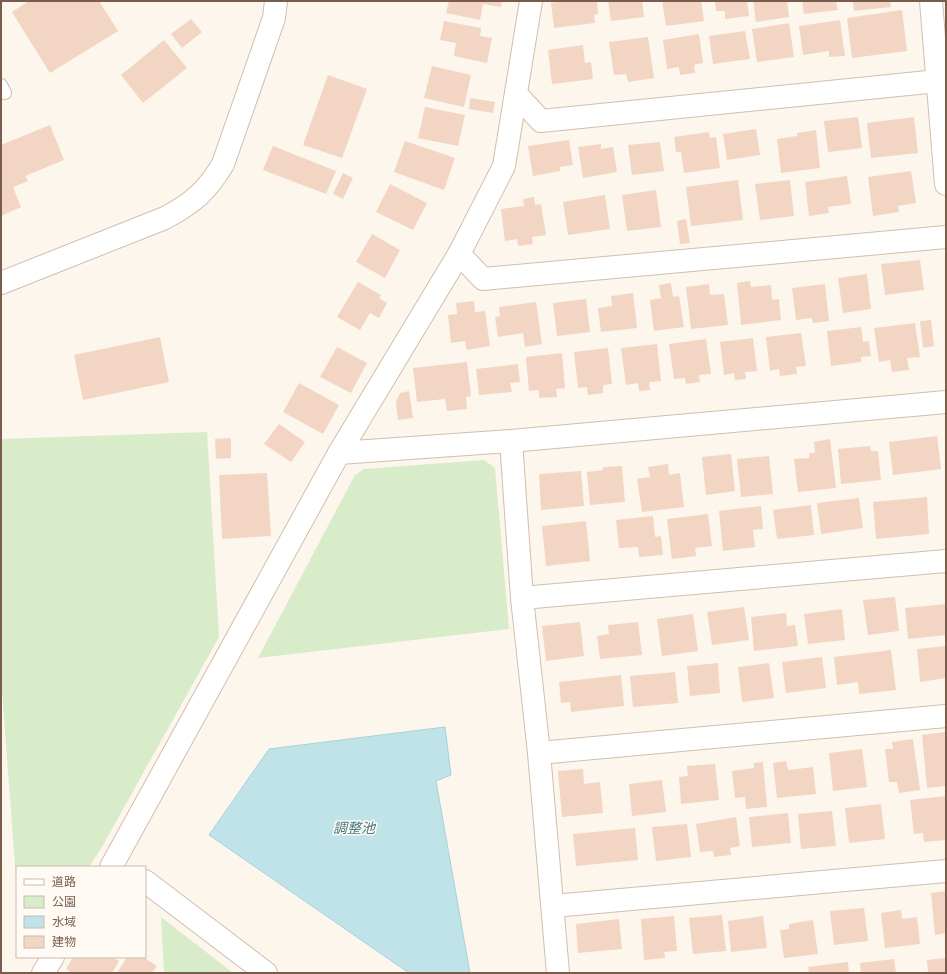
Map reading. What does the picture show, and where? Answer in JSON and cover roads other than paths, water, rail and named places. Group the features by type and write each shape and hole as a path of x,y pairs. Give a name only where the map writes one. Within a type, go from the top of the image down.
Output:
{"street":[{"path":"1,283 165,218 185,207 201,194 213,180 223,164 274,18 276,1"},
{"path":"118,864 339,453 459,254 504,166 531,1"},
{"path":"931,1 946,184"},
{"path":"516,94 541,121 938,81"},
{"path":"459,254 483,279 946,237"},
{"path":"339,453 511,441 946,402"},
{"path":"511,441 522,598 539,753 558,973"},
{"path":"522,598 946,560"},
{"path":"539,753 946,716"},
{"path":"552,906 946,871"},
{"path":"146,881 266,973"},
{"path":"43,973 52,958"}],"water":[{"name":"調整池","path":"445,727 451,775 436,781 470,973 409,973 209,835 269,749"}]}
